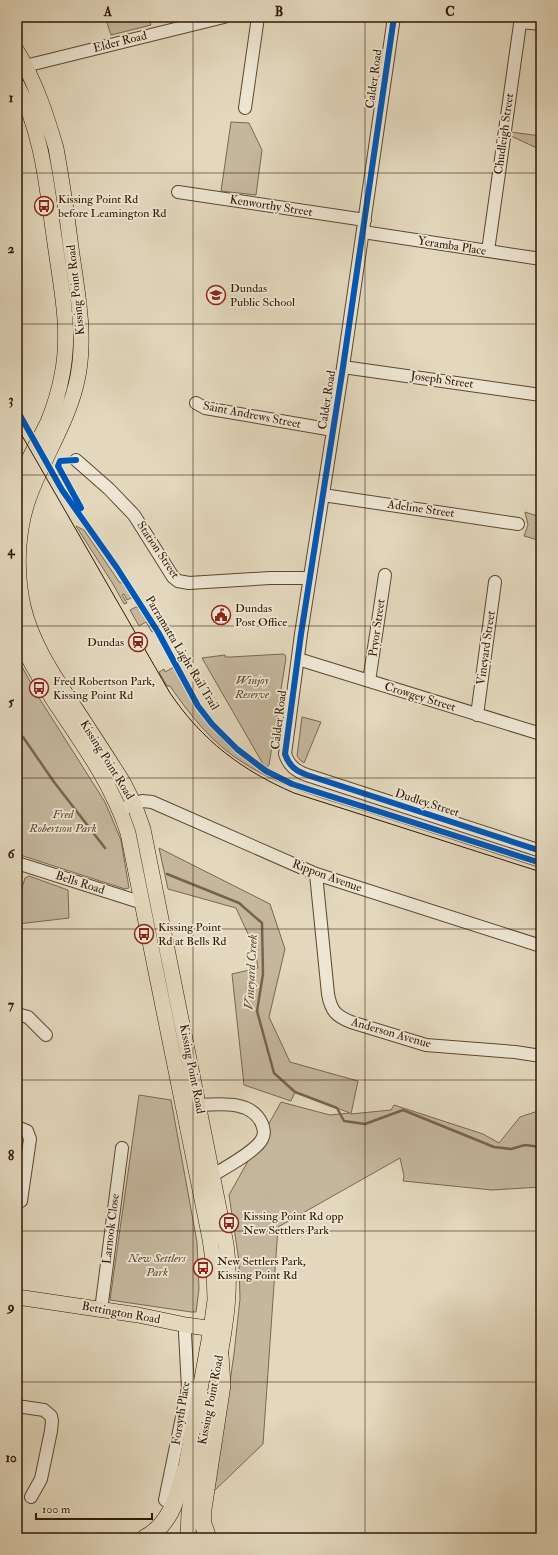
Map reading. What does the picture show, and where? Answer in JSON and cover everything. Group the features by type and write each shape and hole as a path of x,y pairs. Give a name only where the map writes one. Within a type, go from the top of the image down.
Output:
{"highway":[{"path":"208,1538 203,1524 203,1509 222,1385 220,1355"},
{"path":"145,1538 161,1527 172,1510 185,1471"}],"main road":[{"name":"Kissing Point Road","path":"17,51 21,67 43,106 56,148 80,303 82,332 78,375 70,406 30,493 23,521 19,548 23,605 31,631 42,655 120,776 134,804 143,829 213,1175 228,1259 229,1299 218,1330 185,1471 178,1538"},
{"name":"Kissing Point Road","path":"17,85 32,120 42,157 64,301 66,343 62,374 54,405 48,422 24,469 17,488"},
{"name":"Kissing Point Road","path":"17,630 24,648 38,675 107,785 120,810 128,833 135,861 210,1239 214,1268 215,1300 220,1355 189,1512 188,1538"},
{"name":"Bettington Road","path":"17,1297 138,1315 218,1330"}],"street":[{"name":"Elder Road","path":"21,67 224,17"},
{"path":"245,108 258,17"},
{"name":"Calder Road","path":"307,775 292,767 285,754 394,17"},
{"path":"520,19 541,24"},
{"name":"Chudleigh Street","path":"488,251 520,19"},
{"name":"Kenworthy Street","path":"178,192 364,226"},
{"name":"Yeramba Place","path":"364,226 488,251 541,259"},
{"name":"Joseph Street","path":"343,367 541,395"},
{"name":"Saint Andrews Street","path":"196,402 205,408 333,430"},
{"name":"Station Street","path":"76,460 109,489 134,515 173,577 178,582 189,583 275,578 310,578"},
{"name":"Adeline Street","path":"323,495 518,524"},
{"name":"Pryor Street","path":"370,681 385,575"},
{"name":"Vineyard Street","path":"477,715 495,582"},
{"name":"Crowgey Street","path":"298,659 541,734"},
{"name":"Dudley Street","path":"307,775 541,851"},
{"name":"Rippon Avenue","path":"120,810 142,801 152,802 316,874 541,946"},
{"name":"Bells Road","path":"18,867 143,903"},
{"name":"Anderson Avenue","path":"316,874 328,994 330,1004 335,1013 351,1022 426,1045 515,1052 541,1056"},
{"path":"17,1014 28,1018 40,1027 46,1035"},
{"path":"199,1105 225,1104 245,1108 253,1112 261,1120 265,1130 262,1139 256,1147 228,1167 213,1175"},
{"path":"17,1127 27,1131 30,1139 20,1201"},
{"name":"Larnook Close","path":"101,1310 122,1148"},
{"name":"Forsyth Place","path":"165,1500 188,1388 185,1333 186,1325"},
{"path":"17,1406 44,1410 51,1416 52,1421 40,1479 31,1497"}],"green space":[{"path":"105,17 149,17 151,25 111,35"},
{"path":"231,122 249,123 262,150 256,195 221,191"},
{"path":"511,132 541,136 541,150 511,136"},
{"path":"525,512 534,515 541,514 541,580 538,579 538,540 524,536 528,525"},
{"path":"76,526 84,530 120,583 123,582 133,597 127,600 124,594 122,595 127,603 124,604"},
{"path":"136,607 140,608 154,631 152,632 146,622 139,626 130,610"},
{"name":"Winjoy Reserve","path":"283,654 286,658 269,765 267,767 263,764 202,658 225,655 225,657 231,657"},
{"name":"Fred Robertson Park","path":"17,657 36,693 105,802 121,840 129,888 125,889 17,854"},
{"path":"174,667 211,727 230,747 256,766 306,790 530,862 529,863 541,865 541,868 323,798 289,786 257,771 231,754 211,737 193,717 170,686 167,686 159,672 164,669 165,672"},
{"path":"302,717 321,722 304,763 297,756"},
{"path":"159,848 270,904 285,949 269,1017 290,1062 358,1081 351,1114 391,1110 394,1105 483,1134 499,1143 520,1117 541,1110 541,1187 492,1190 403,1181 404,1176 400,1158 278,1227 263,1444 214,1491 234,1354 240,1299 239,1261 229,1195 281,1102 330,1115 350,1113 295,1092 291,1101 244,1085 232,974 258,968 255,949 236,908 168,889"},
{"path":"29,876 68,890 69,918 18,924 22,888 25,878"},
{"name":"New Settlers Park","path":"139,1095 171,1100 197,1242 199,1289 196,1312 110,1300"}],"waterway":[{"name":"Vineyard Creek","path":"17,734 23,737 54,782 105,848"},
{"name":"Vineyard Creek","path":"167,874 239,903 262,923 263,974 257,1011 274,1073 295,1092 337,1108 344,1121 365,1124 403,1110 494,1147 511,1149 525,1145 541,1147"}],"tram line":[{"path":"17,427 170,693 195,725 224,752 257,774 294,793 541,872"}],"cycle path":[{"path":"394,17 343,367 301,634 285,754 293,768 299,772 541,851"},
{"name":"Parramatta Light Rail Trail","path":"17,410 62,490 117,568 158,632 198,706 212,724 237,749 266,771 292,784 541,863"},
{"path":"76,460 60,461 58,466 81,508"}],"place":[{"name":"Kissing Point Rd before Leamington Rd","path":"44,206"},
{"name":"Dundas Public School","path":"216,295"},
{"name":"Dundas Post Office","path":"221,615"},
{"name":"Dundas","path":"138,642"},
{"name":"Fred Robertson Park, Kissing Point Rd","path":"39,688"},
{"name":"Kissing Point Rd at Bells Rd","path":"144,934"},
{"name":"Kissing Point Rd opp New Settlers Park","path":"229,1223"},
{"name":"New Settlers Park, Kissing Point Rd","path":"203,1268"}]}
